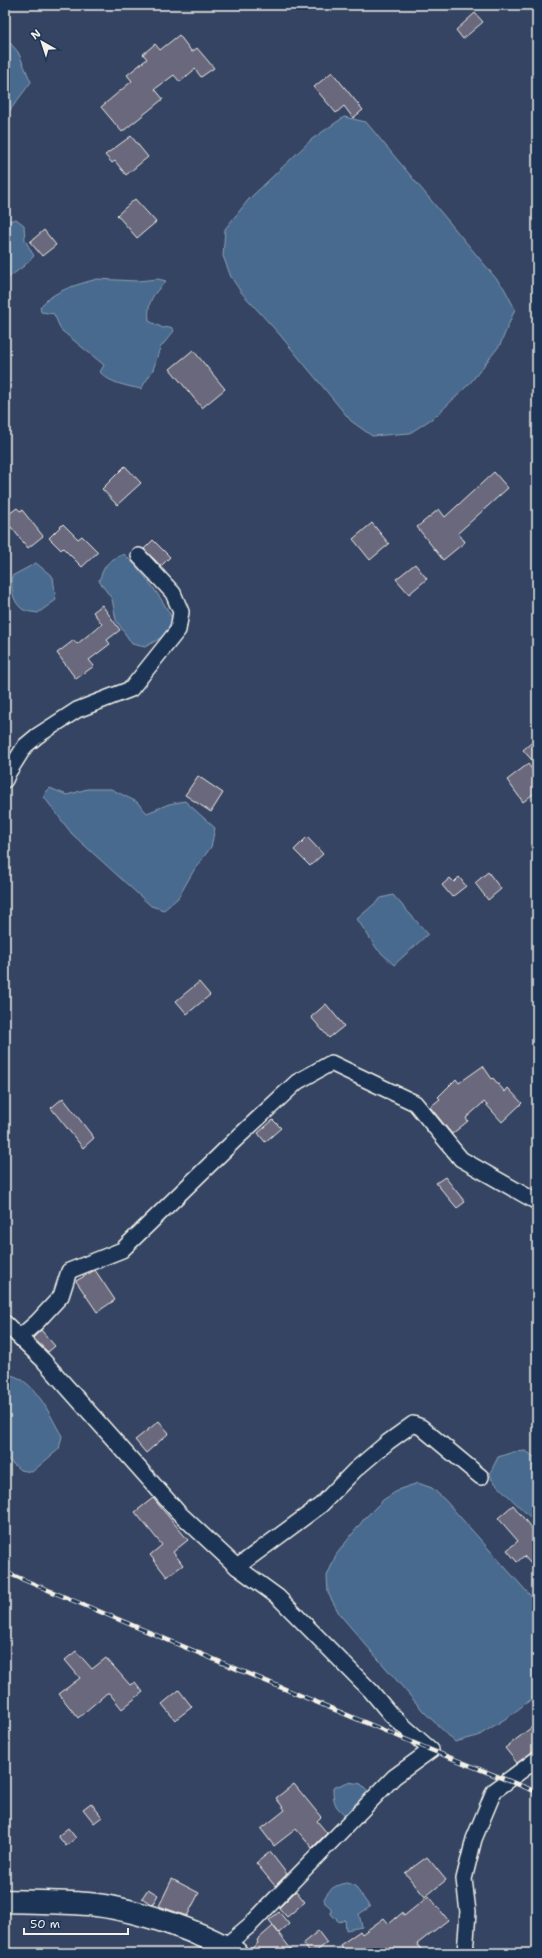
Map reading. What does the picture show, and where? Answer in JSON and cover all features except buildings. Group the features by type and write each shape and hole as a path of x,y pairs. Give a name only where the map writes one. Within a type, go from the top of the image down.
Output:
{"main road":[{"path":"5,1901 89,1904 133,1912 229,1949"}],"street":[{"path":"5,780 25,746 37,736 77,710 131,689 178,630 181,612 173,593 139,556"},
{"path":"20,1337 37,1322 61,1296 69,1271 122,1250 297,1082 331,1063 415,1104 461,1159 537,1202"},
{"path":"5,1323 44,1360 178,1512 237,1566 278,1597 370,1691 391,1716 431,1750 394,1777 250,1925 230,1942 229,1949"},
{"path":"237,1566 321,1505 355,1470 388,1442 413,1424 421,1427 481,1477"},
{"path":"465,1953 468,1912 464,1879 474,1839 494,1791 537,1759"}],"water":[{"path":"5,37 18,52 31,82 5,117"},
{"path":"344,117 366,122 504,288 515,309 500,345 471,382 436,416 410,433 372,436 351,421 280,335 241,292 231,277 223,256 225,229 249,199 312,139"},
{"path":"16,219 24,225 25,240 34,256 24,266 5,280 5,222"},
{"path":"97,279 137,281 158,279 166,281 152,298 149,308 149,321 163,328 171,327 174,331 160,348 153,370 141,389 119,384 104,376 100,372 104,365 61,330 54,314 41,312 40,307 52,296 73,286"},
{"path":"124,554 151,585 173,620 164,636 145,647 132,644 116,620 112,599 99,581 107,564"},
{"path":"36,563 53,577 56,600 38,613 25,611 19,606 14,598 12,585 12,576"},
{"path":"50,788 67,795 87,789 111,789 137,802 147,813 169,804 185,801 215,828 211,847 194,870 178,898 164,910 151,906 72,834 44,797"},
{"path":"393,895 428,934 394,965 377,949 357,919 381,898"},
{"path":"5,1374 15,1376 24,1381 32,1389 46,1407 62,1436 59,1449 32,1472 20,1470 5,1457"},
{"path":"526,1451 537,1459 537,1524 492,1480 490,1473 498,1457 513,1452"},
{"path":"418,1483 432,1488 445,1500 537,1603 537,1695 508,1717 478,1736 455,1742 424,1712 340,1615 328,1593 327,1576 336,1555 364,1519 383,1500 400,1489"},
{"path":"348,1782 361,1784 373,1796 349,1818 336,1806 333,1794 333,1788"},
{"path":"346,1883 354,1885 370,1907 359,1914 362,1927 346,1930 345,1920 339,1922 331,1914 331,1908 325,1903 324,1899 333,1888"}],"railway":[{"path":"5,1572 431,1750 537,1792"}]}
